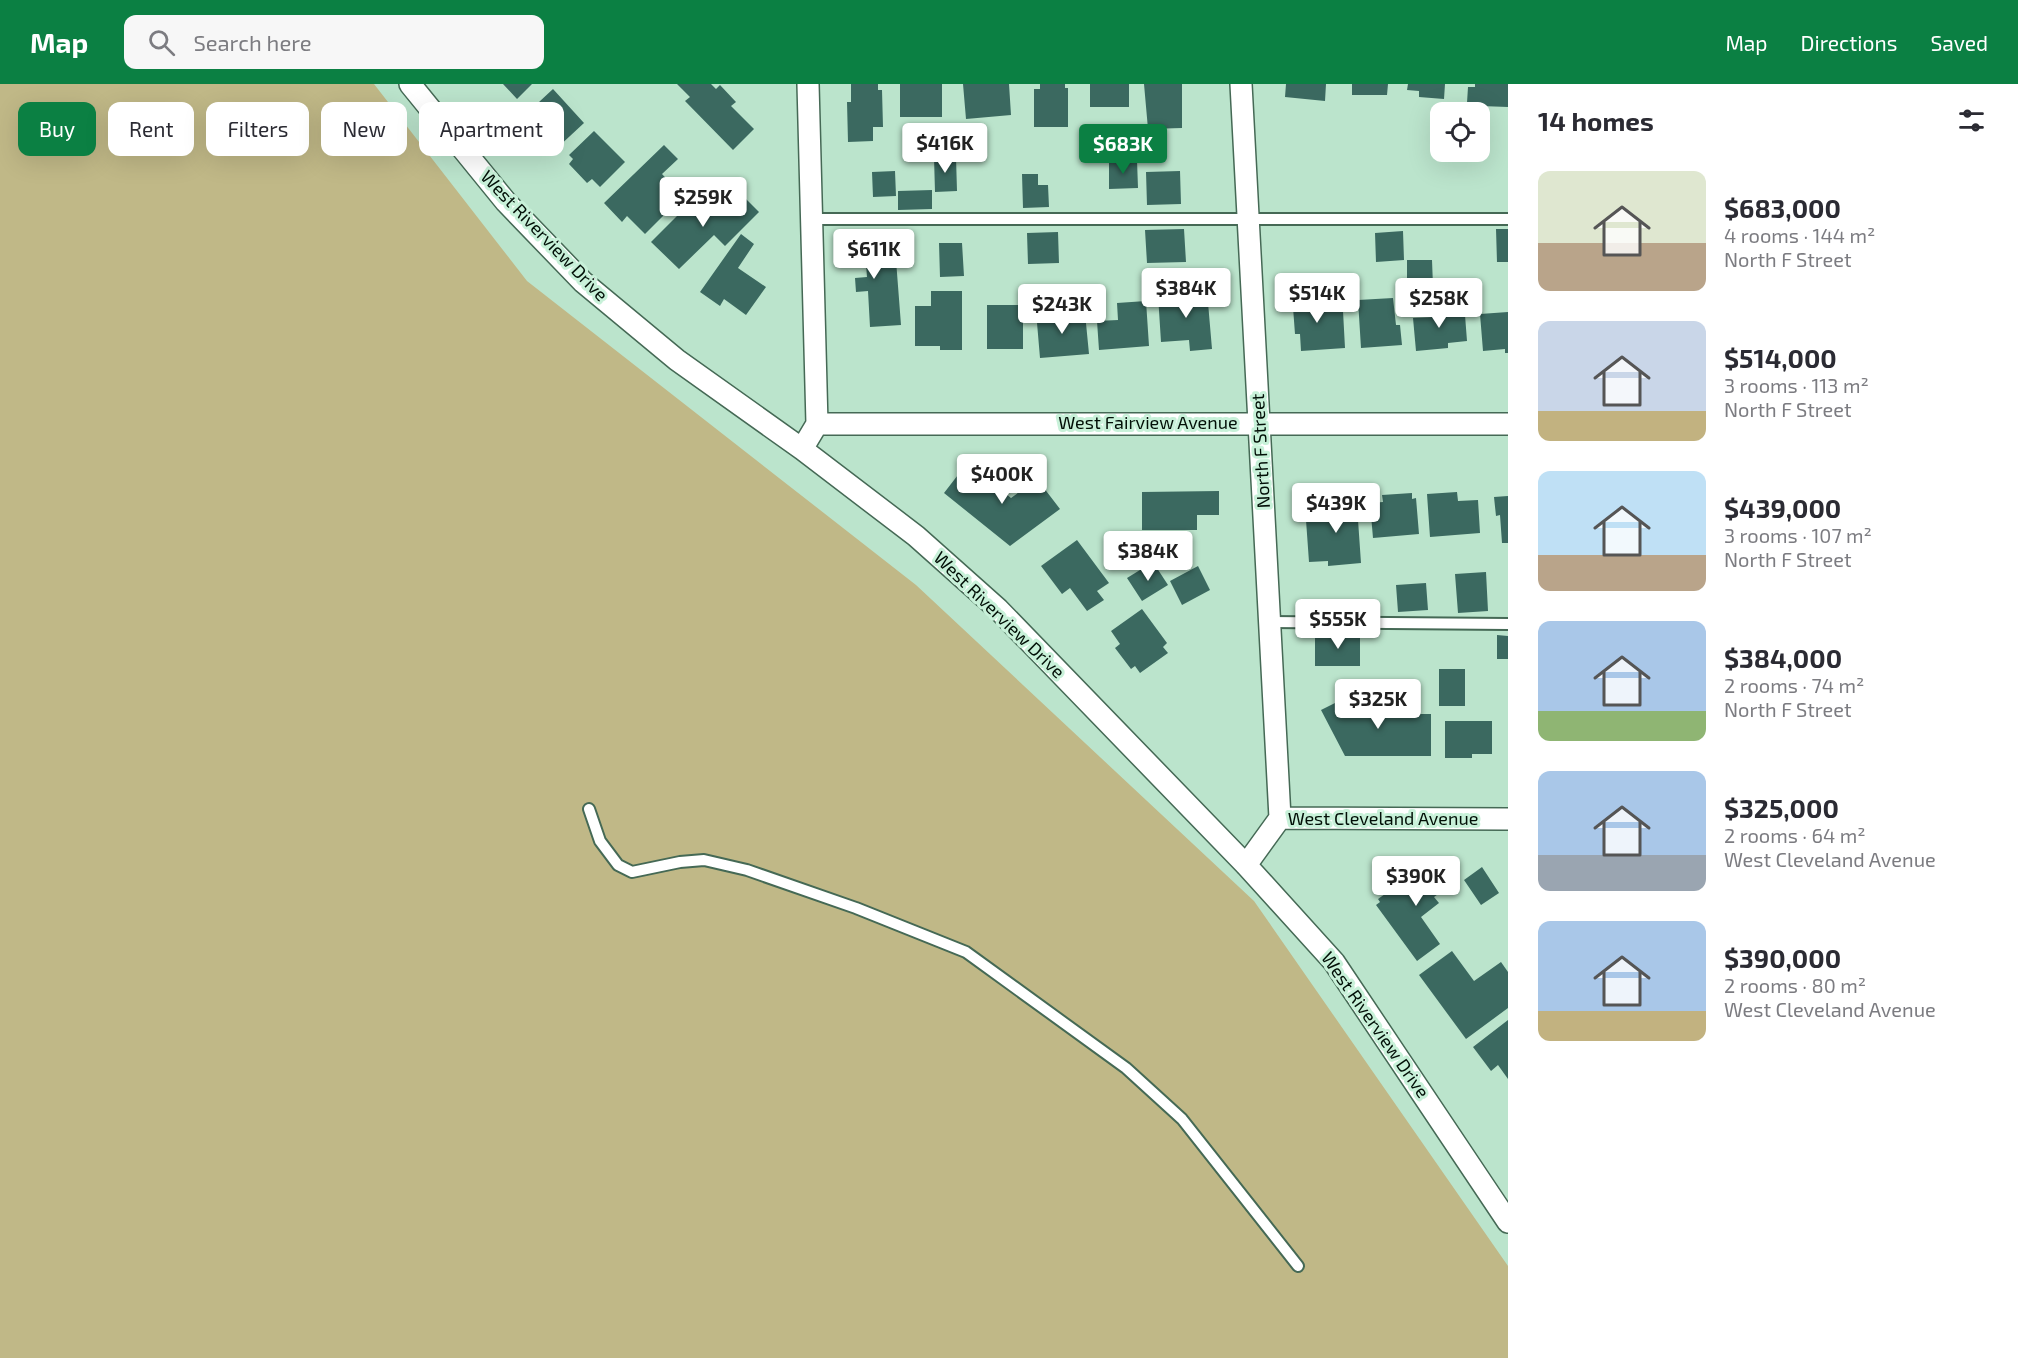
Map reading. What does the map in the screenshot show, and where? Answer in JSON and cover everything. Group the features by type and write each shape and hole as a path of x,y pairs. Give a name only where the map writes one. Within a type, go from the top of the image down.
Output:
{"street":[{"name":"West Riverview Drive","path":"410,84 506,202 583,282 677,360 802,449 916,536 998,609 1246,865 1334,962 1508,1222"},
{"path":"802,449 817,424 808,84"},
{"name":"North F Street","path":"1241,84 1250,218 1258,422 1280,818"},
{"name":"West Fairview Avenue","path":"817,424 1258,422 1508,424"},
{"name":"West Cleveland Avenue","path":"1246,865 1280,818 1508,819"}],"lane":[{"path":"812,219 1508,219"},
{"path":"1270,622 1508,624"},
{"path":"589,809 600,841 618,865 632,872 680,862 704,860 747,870 856,908 966,952 1126,1068 1182,1119 1298,1266"}],"shaded area":[{"path":"0,84 374,84 388,102 321,102 321,156 407,156 407,126 419,142 419,156 430,156 527,281 916,585 1254,901 1508,1266 1508,1358 0,1358"}],"building":[{"path":"503,84 532,84 517,99"},
{"path":"677,84 711,84 716,89 720,85 736,102 731,106 754,129 733,150 685,101 690,97"},
{"path":"851,84 878,84 878,90 882,90 883,127 873,127 873,141 848,142 847,102 851,102"},
{"path":"900,84 942,84 942,117 900,117"},
{"path":"963,84 1009,84 1011,115 966,119"},
{"path":"1040,84 1065,84 1065,88 1068,88 1068,127 1034,127 1034,89 1040,89"},
{"path":"1090,84 1129,84 1129,107 1090,107"},
{"path":"1144,84 1182,84 1182,128 1148,129"},
{"path":"1286,84 1326,84 1325,101 1285,97"},
{"path":"1352,84 1388,84 1387,95 1352,95"},
{"path":"1408,84 1445,84 1444,99 1419,97 1419,91 1407,90"},
{"path":"1475,84 1508,84 1508,107 1490,106 1490,102 1467,102 1468,87 1475,87"},
{"path":"553,89 584,123 564,142 564,102 539,102"},
{"path":"594,131 625,162 600,187 592,179 587,183 569,164 573,159 569,155"},
{"path":"664,145 678,159 662,174 676,189 667,197 674,205 645,234 627,216 622,222 604,203"},
{"path":"934,157 956,157 957,191 935,192"},
{"path":"1137,160 1138,188 1109,189 1109,161"},
{"path":"895,171 896,196 873,197 872,172"},
{"path":"1180,171 1181,204 1147,205 1146,172"},
{"path":"1022,174 1038,174 1038,185 1048,185 1049,207 1023,208"},
{"path":"932,190 932,209 898,210 898,191"},
{"path":"739,192 759,212 725,246 714,235 679,269 651,242 698,195 717,214"},
{"path":"1184,229 1186,262 1147,263 1145,230"},
{"path":"1496,229 1508,229 1508,262 1497,262"},
{"path":"1403,231 1404,260 1376,262 1375,233"},
{"path":"871,232 873,262 896,260 901,325 870,327 868,291 856,292 855,278 867,277 866,264 844,265 842,234"},
{"path":"1058,232 1059,263 1028,264 1027,233"},
{"path":"741,234 754,244 738,268 766,287 746,315 724,299 720,306 700,292"},
{"path":"939,243 962,243 964,276 940,277"},
{"path":"1407,260 1432,260 1433,286 1407,286"},
{"path":"931,291 962,291 962,350 940,350 940,346 915,346 915,306 931,306"},
{"path":"1207,291 1212,349 1190,351 1189,340 1161,342 1158,295"},
{"path":"1321,292 1322,312 1343,311 1345,348 1301,351 1300,334 1295,334 1292,294"},
{"path":"1393,298 1396,325 1400,325 1402,345 1361,348 1358,300"},
{"path":"1146,301 1149,346 1099,350 1097,321 1118,320 1117,303"},
{"path":"1451,304 1451,316 1465,315 1467,341 1448,343 1448,348 1416,351 1413,318 1434,317 1433,305"},
{"path":"987,305 1023,305 1023,349 987,349"},
{"path":"1043,310 1044,316 1085,313 1089,354 1040,358 1036,311"},
{"path":"1508,312 1508,353 1505,353 1505,349 1483,351 1480,314"},
{"path":"961,471 978,471 1011,498 1037,479 1060,509 1010,546 944,493"},
{"path":"1219,491 1219,515 1197,515 1197,530 1142,530 1142,492"},
{"path":"1356,491 1361,563 1328,566 1328,561 1309,562 1306,520 1330,519 1330,513 1338,512 1337,492"},
{"path":"1457,492 1458,501 1478,500 1480,533 1430,537 1427,494"},
{"path":"1412,493 1412,499 1416,498 1419,534 1373,538 1370,503 1383,502 1382,495"},
{"path":"1508,496 1508,543 1502,543 1500,515 1496,516 1494,497"},
{"path":"1077,540 1109,583 1097,591 1104,600 1087,611 1070,588 1062,594 1041,566"},
{"path":"1153,562 1168,585 1142,601 1127,578"},
{"path":"1198,566 1210,590 1182,605 1170,581"},
{"path":"1486,572 1488,611 1458,613 1455,574"},
{"path":"1426,583 1428,610 1398,612 1396,585"},
{"path":"1142,609 1167,643 1163,647 1168,653 1140,673 1135,666 1131,669 1115,648 1120,644 1111,631"},
{"path":"1315,635 1360,635 1360,666 1315,666"},
{"path":"1497,635 1508,636 1508,659 1497,659"},
{"path":"1439,669 1465,669 1465,706 1439,706"},
{"path":"1359,691 1372,714 1431,714 1431,756 1345,756 1321,710"},
{"path":"1445,721 1492,721 1492,754 1472,754 1472,758 1445,758"},
{"path":"1442,858 1458,880 1434,897 1439,903 1421,917 1440,944 1417,961 1376,905 1380,902 1378,899 1406,879 1408,883"},
{"path":"1482,867 1499,893 1481,905 1464,880"},
{"path":"1452,951 1474,981 1501,962 1508,972 1508,1008 1466,1039 1419,975"},
{"path":"1508,1020 1508,1079 1498,1065 1491,1071 1473,1047"}]}
